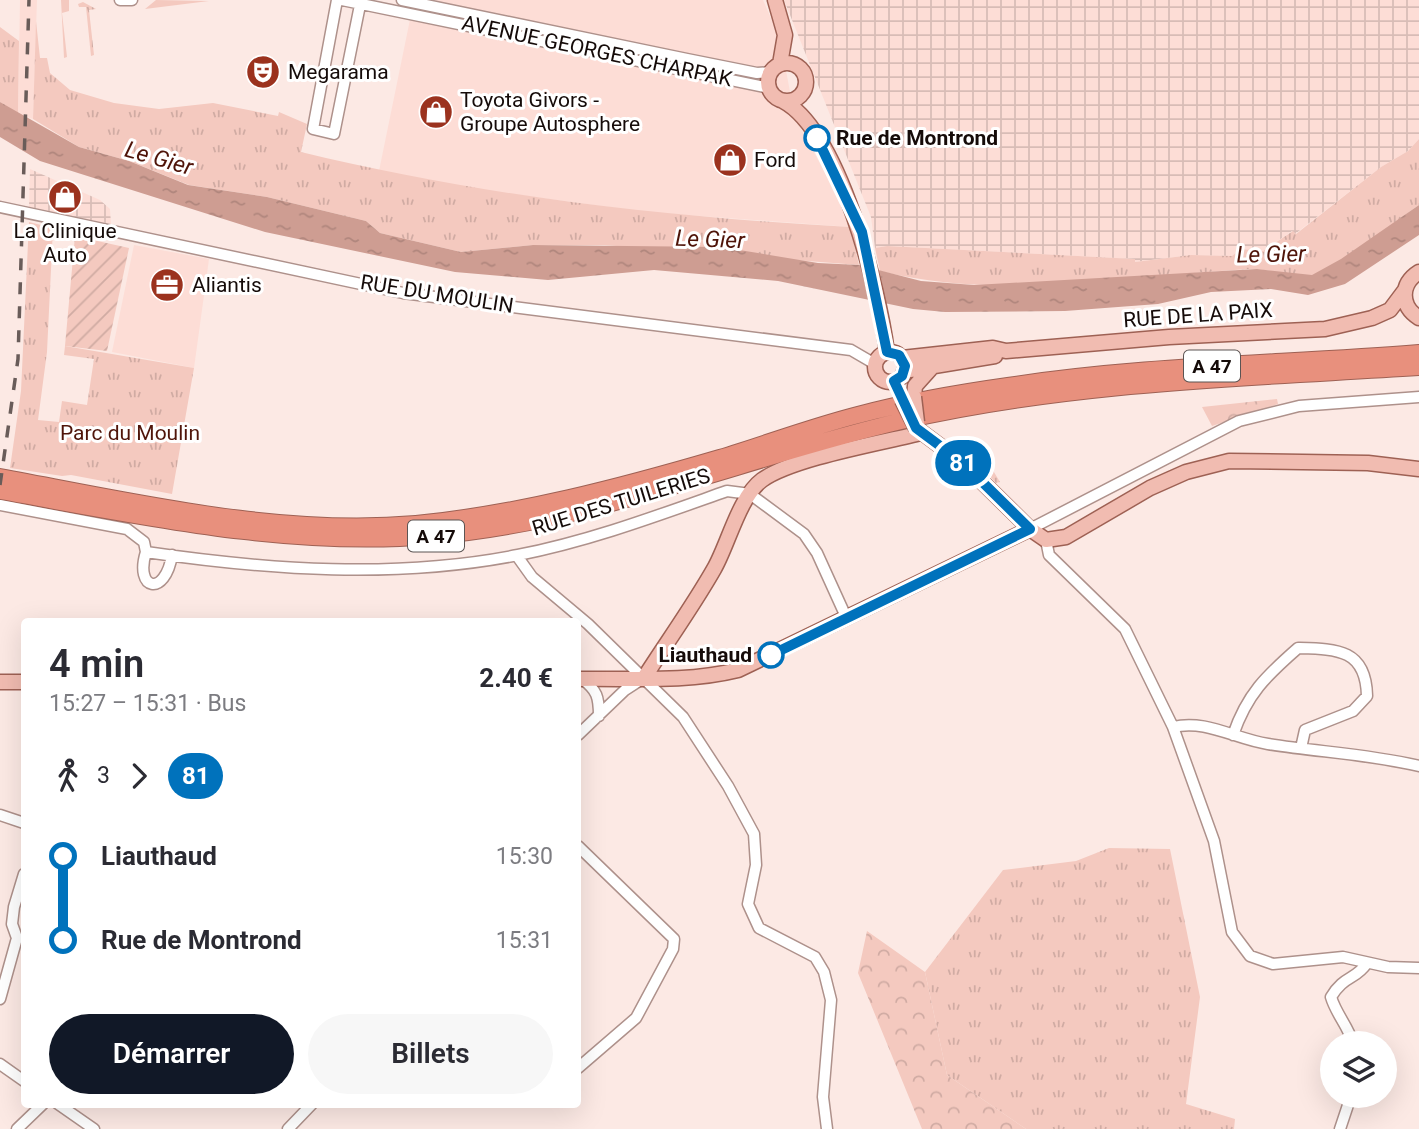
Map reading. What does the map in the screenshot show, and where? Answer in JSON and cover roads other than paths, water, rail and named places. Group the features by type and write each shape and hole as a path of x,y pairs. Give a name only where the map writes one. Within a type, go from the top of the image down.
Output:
{"highway":[{"name":"A 47","path":"0,477 216,516 276,523 329,526 413,524 487,515 552,501 719,458 860,414 1006,386 1182,368 1419,352"},
{"name":"A 47","path":"0,491 272,534 340,538 429,536 546,519 862,431 1040,396 1140,385 1419,368"},
{"path":"1346,372 1363,378 1419,378"}],"main road":[{"path":"775,0 786,42 769,88 808,122 842,186 865,247 887,352 900,370 906,398 918,429 963,463 1030,529 1046,540 1066,537 1150,488 1186,472 1229,461 1368,463 1419,468"},
{"path":"783,23 790,34 794,58 806,77 808,122"},
{"path":"775,68 799,66"},
{"path":"783,101 796,99 805,90"},
{"path":"1390,310 1411,277 1419,272"},
{"path":"1405,290 1406,305 1415,315"},
{"name":"RUE DE LA PAIX","path":"900,370 993,348 1006,351 1169,337 1325,329 1353,324 1390,310 1415,315"},
{"name":"RUE DE LA PAIX","path":"900,370 995,357 1006,351"},
{"path":"887,352 879,356 875,364 880,378 900,370"},
{"path":"906,398 933,366"},
{"path":"644,678 715,568 750,494 759,482 772,474 918,429"},
{"path":"581,679 708,677 737,670 1030,529"},
{"path":"0,682 21,682"}],"street":[{"path":"120,0 132,0"},
{"path":"340,0 313,129 334,134 361,2"},
{"name":"AVENUE GEORGES CHARPAK","path":"340,0 361,2 769,88"},
{"name":"AVENUE GEORGES CHARPAK","path":"402,0 758,73 775,68"},
{"name":"RUE DU MOULIN","path":"0,207 404,292 851,350 875,364"},
{"path":"1030,529 1239,421 1299,406 1419,397"},
{"name":"RUE DES TUILERIES","path":"146,552 330,569 409,568 517,556 580,541 727,491 750,494"},
{"path":"750,494 804,534 817,553 847,619"},
{"path":"0,505 127,529 144,542 146,552 141,570 145,578 152,583 161,582 168,576 172,555"},
{"path":"1046,540 1049,555 1125,629 1173,727 1214,841 1232,932 1250,956 1273,964 1343,957 1419,968"},
{"path":"517,556 532,577 577,618"},
{"path":"581,621 683,717 728,786 754,834 756,865 748,904 760,928 815,957 824,972 831,1000 823,1097 827,1129"},
{"path":"1233,735 1243,706 1266,675 1298,649 1326,649 1343,653 1359,662 1366,678 1367,696 1353,711 1305,730 1301,748"},
{"path":"581,732 625,690 644,678"},
{"path":"581,680 594,688 599,698 599,716"},
{"path":"1173,727 1192,722 1264,744 1381,757 1419,766"},
{"path":"0,815 21,822"},
{"path":"581,849 674,939 673,949 636,1018 581,1065"},
{"path":"0,999 21,939 12,925 21,885"},
{"path":"1349,1031 1335,1013 1331,996 1340,982 1361,972 1367,962"},
{"path":"0,1064 21,1079"},
{"path":"17,1129 39,1108"},
{"path":"64,1108 94,1129"},
{"path":"288,1129 308,1108"},
{"path":"1340,1129 1346,1108"}],"water":[{"path":"0,102 79,147 129,161 188,185 267,197 366,221 380,233 461,252 533,245 721,247 818,263 859,265 921,281 974,285 1257,269 1312,275 1341,259 1419,205 1419,235 1345,284 1308,295 1271,289 1211,292 1158,304 1065,311 945,312 913,309 778,281 654,270 548,280 455,272 265,232 40,161 0,137"}],"railway":[{"path":"0,485 18,359 29,0"}],"place":[{"name":"Megarama","path":"263,72"},
{"name":"Toyota Givors - Groupe Autosphere","path":"436,112"},
{"name":"Rue de Montrond","path":"817,138"},
{"name":"Ford","path":"730,160"},
{"name":"La Clinique Auto","path":"65,197"},
{"name":"Aliantis","path":"167,285"},
{"name":"Liauthaud","path":"771,655"}],"water label":[{"name":"Le Gier","path":"159,158"},
{"name":"Le Gier","path":"710,239"},
{"name":"Le Gier","path":"1271,254"}],"park label":[{"name":"Parc du Moulin","path":"130,433"}]}
